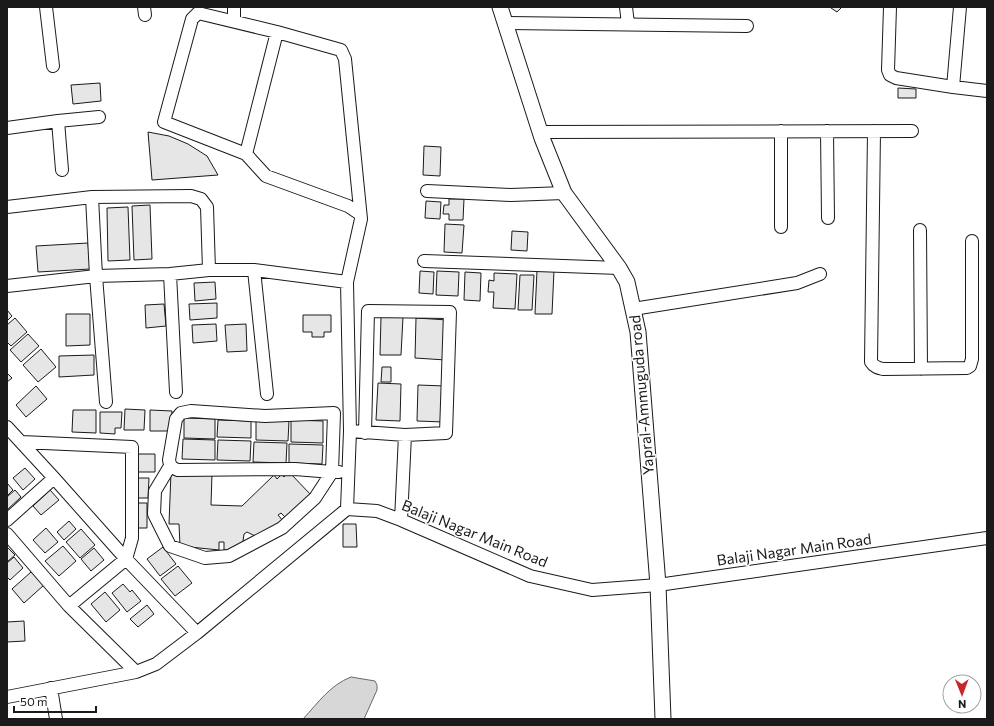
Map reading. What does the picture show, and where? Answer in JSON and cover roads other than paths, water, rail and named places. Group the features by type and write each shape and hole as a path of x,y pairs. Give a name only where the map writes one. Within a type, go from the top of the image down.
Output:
{"main road":[{"name":"Yapral-Ammuguda road","path":"500,7 540,132 564,193 619,268 627,282 638,332 658,585 663,719"}],"street":[{"path":"46,7 53,66"},
{"path":"234,7 234,21"},
{"path":"626,7 628,24"},
{"path":"890,7 888,70 890,75 896,78 953,88 987,91"},
{"path":"953,88 960,7"},
{"path":"7,697 136,672 156,664 197,633 347,509 350,431 347,282 361,219 345,59 341,50 277,32 198,13 192,19 164,122 246,154 266,176 348,206 360,214"},
{"path":"505,22 747,26"},
{"path":"246,154 277,32"},
{"path":"7,128 99,117"},
{"path":"58,121 62,170"},
{"path":"781,131 781,227"},
{"path":"827,131 828,218"},
{"path":"874,131 872,365 876,368 883,369 967,368 970,366 972,363 972,241"},
{"path":"540,132 912,131"},
{"path":"427,191 511,195 564,193"},
{"path":"7,207 92,197 191,196 201,199 207,207 209,270"},
{"path":"92,197 96,276 106,402"},
{"path":"920,230 921,369"},
{"path":"424,261 619,268"},
{"path":"7,286 96,276 170,274 209,270 254,270 347,282"},
{"path":"254,270 267,394"},
{"path":"170,274 176,392"},
{"path":"633,309 797,283 820,274"},
{"path":"350,431 366,433 405,435 446,433 450,312 368,311 366,433"},
{"path":"190,411 265,416 334,413 332,472 315,498 282,528 229,556 205,558 170,546 154,514 155,491 170,466 169,460 176,419 181,413 190,411"},
{"path":"7,427 126,559 197,633"},
{"path":"401,520 405,435"},
{"path":"22,442 132,447 132,538 126,559 69,606"},
{"path":"170,466 173,469 178,470 295,469 348,472"},
{"path":"7,520 54,478"},
{"name":"Balaji Nagar Main Road","path":"347,509 377,510 530,576 592,590 658,585 987,538"},
{"path":"7,534 69,606 136,672"},
{"path":"51,688 56,719"}]}
